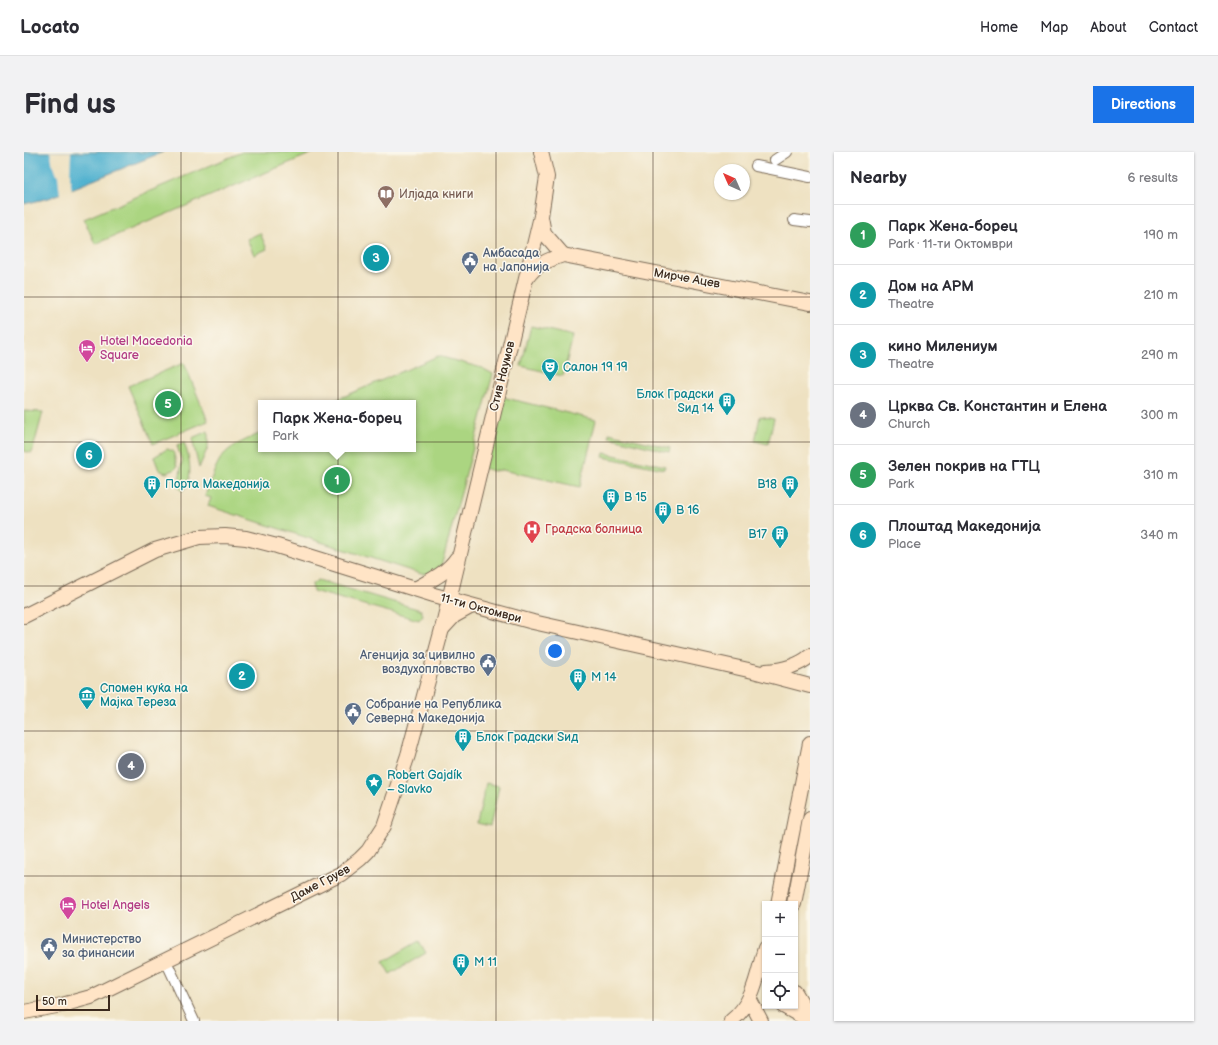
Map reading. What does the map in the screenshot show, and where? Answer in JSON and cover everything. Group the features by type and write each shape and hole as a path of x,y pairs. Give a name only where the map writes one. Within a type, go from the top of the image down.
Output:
{"street":[{"name":"Стив Наумов","path":"449,599 541,216 547,177 541,152"},
{"path":"775,160 787,152"},
{"path":"756,166 810,176"},
{"path":"526,279 532,269 540,264 563,255 544,233 541,216"},
{"path":"794,220 810,222"},
{"name":"Мирче Ацев","path":"563,255 810,303"},
{"name":"11-ти Октомври","path":"24,616 155,550 204,536 225,536 246,538 277,546 472,606 555,628 753,671 810,686"},
{"path":"415,589 451,568 459,556"},
{"name":"Даме Груев","path":"24,1012 62,1005 91,997 341,874 360,860 368,851 384,826 395,798 449,599"},
{"path":"442,628 454,616 472,606"},
{"path":"753,671 788,668 810,656"},
{"path":"779,901 800,802 810,743"},
{"path":"795,901 810,819"},
{"path":"731,1021 739,1015 750,1000 762,958"},
{"path":"166,961 194,1021"},
{"path":"798,997 810,1017"},
{"path":"750,1000 762,1002"},
{"path":"750,1000 761,1021"},
{"path":"788,1009 810,1021"}],"green space":[{"path":"242,152 315,152 95,244 84,219"},
{"path":"260,233 267,249 254,255 247,239"},
{"path":"531,326 573,336 563,376 521,366"},
{"path":"438,356 482,368 493,374 441,567 430,574 421,574 208,506 211,498 205,496 218,462 236,445 258,434 258,452 416,452 416,400 336,400"},
{"path":"184,363 208,421 153,444 128,386"},
{"path":"498,396 596,420 580,487 502,470 493,471 480,467"},
{"path":"24,411 43,412 32,453 24,451"},
{"path":"760,416 774,419 768,444 755,441"},
{"path":"208,431 208,447 199,468 192,438"},
{"path":"609,433 670,448 669,452 609,437"},
{"path":"184,442 188,454 190,474 186,486 182,491 178,487 182,462 177,445"},
{"path":"167,449 173,451 177,467 166,473 159,470 154,457"},
{"path":"604,453 665,466 664,469 603,457"},
{"path":"318,580 421,610 423,615 419,620 313,591 312,584"},
{"path":"486,783 499,786 490,827 477,824"},
{"path":"419,941 426,953 390,974 383,962"}],"water":[{"path":"24,152 163,152 49,198 24,204"}],"pier":[{"path":"50,152 71,152 70,177 72,191 60,195 58,176 53,166"}],"place":[{"name":"Илјада книги","path":"386,209"},
{"name":"кино Милениум","path":"376,258"},
{"name":"Амбасада на Јапонија","path":"470,275"},
{"name":"Hotel Macedonia Square","path":"87,363"},
{"name":"Салон 19 19","path":"550,382"},
{"name":"Зелен покрив на ГТЦ","path":"168,404"},
{"name":"Блок Градски Sид 14","path":"727,416"},
{"name":"Плоштад Македонија","path":"89,455"},
{"name":"Парк Жена-борец","path":"337,480"},
{"name":"Порта Македонија","path":"152,499"},
{"name":"B18","path":"790,499"},
{"name":"B 15","path":"611,512"},
{"name":"B 16","path":"663,525"},
{"name":"Градска болница","path":"532,544"},
{"name":"B17","path":"780,549"},
{"name":"Дом на АРМ","path":"242,676"},
{"name":"Агенција за цивилно воздухопловство","path":"488,677"},
{"name":"M 14","path":"578,692"},
{"name":"Спомен куќа на Мајка Тереза","path":"87,710"},
{"name":"Собрание на Република Северна Македонија","path":"353,726"},
{"name":"Блок Градски Sид","path":"463,752"},
{"name":"Црква Св. Константин и Елена","path":"131,766"},
{"name":"Robert Gajdík – Slavko","path":"374,797"},
{"name":"Hotel Angels","path":"68,920"},
{"name":"Министерство за финансии","path":"49,961"},
{"name":"M 11","path":"461,977"}]}
